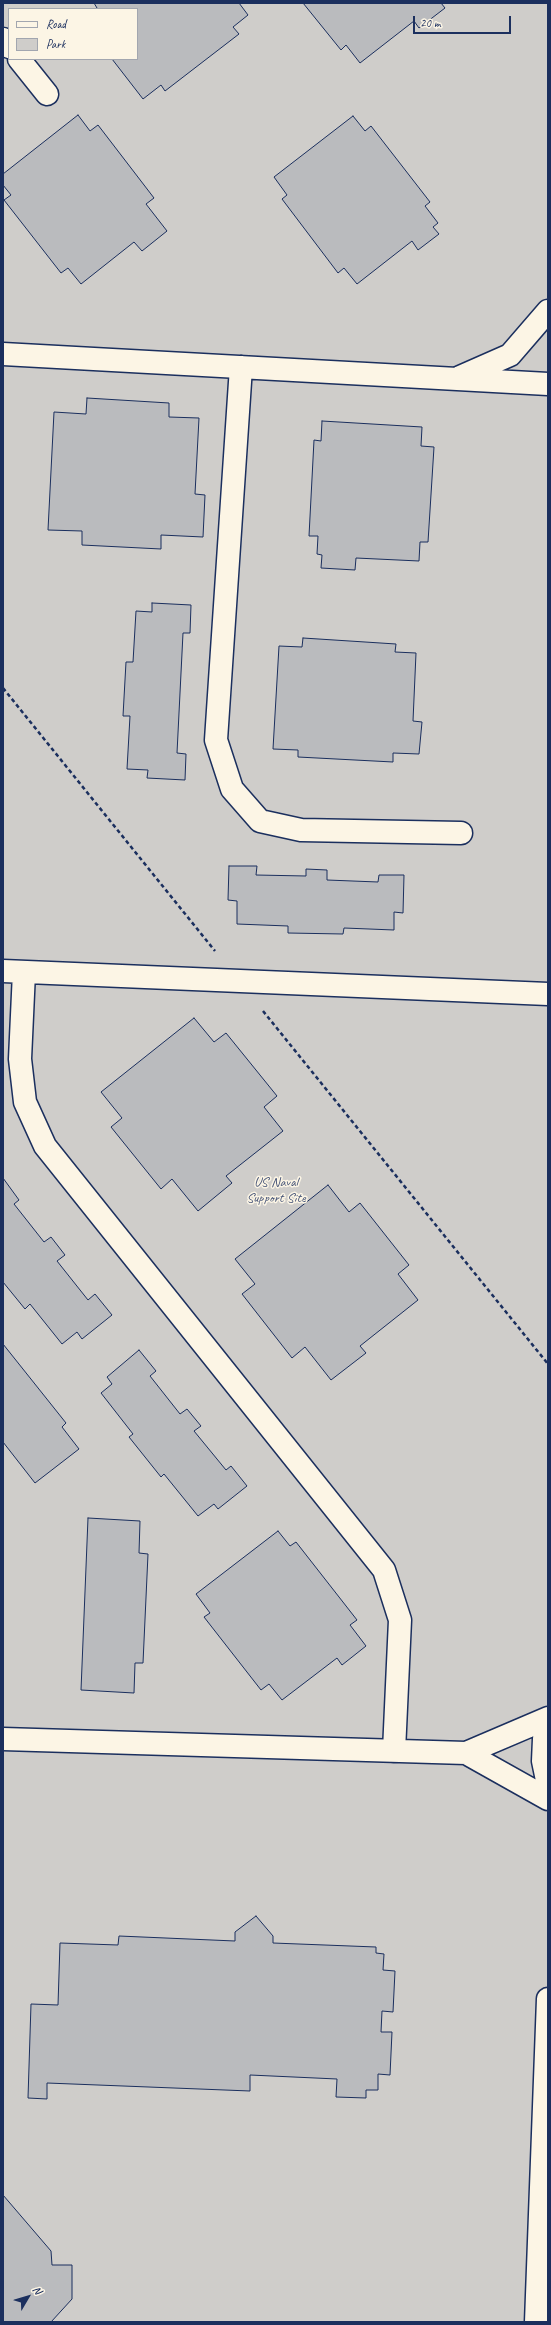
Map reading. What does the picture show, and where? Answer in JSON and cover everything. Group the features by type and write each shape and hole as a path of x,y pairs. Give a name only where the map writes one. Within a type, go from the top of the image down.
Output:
{"street":[{"path":"20,60 47,94"},
{"path":"455,379 510,355 548,311"},
{"path":"3,354 548,384"},
{"path":"240,367 216,740 232,789 260,821 301,830 462,833"},
{"path":"394,1751 400,1620 384,1570 45,1146 26,1102 20,1059 13,971 548,994"},
{"path":"3,1738 466,1753 548,1718"},
{"path":"548,1726 544,1739 543,1761 548,1785"},
{"path":"466,1753 548,1799"},
{"path":"536,2322 548,1999"}],"path":[{"path":"3,688 548,1364"}],"green space":[{"name":"US Naval Support Site","path":"3,3 548,3 548,2322 3,2322"}],"building":[{"path":"94,3 239,3 248,15 233,27 239,34 165,91 161,85 143,99 113,60 138,60 138,8 97,8"},
{"path":"303,3 441,3 445,8 419,28 414,21 360,63 346,45 341,50"},
{"path":"78,115 90,131 98,125 154,198 146,204 167,231 142,251 134,242 81,284 68,268 61,273 4,200 11,195 3,185 3,174"},
{"path":"353,116 365,131 371,126 430,202 425,206 438,223 433,227 439,234 418,250 412,241 357,284 344,268 338,273 282,199 287,195 274,177"},
{"path":"87,398 169,403 169,417 199,418 195,494 205,495 203,537 161,535 161,549 82,545 82,531 48,530 54,412 86,414"},
{"path":"322,421 422,427 421,446 434,447 428,542 420,542 419,561 356,558 355,570 321,568 322,555 317,554 318,536 309,536 314,440 321,441"},
{"path":"152,603 191,605 190,633 183,633 177,753 186,754 185,780 147,778 148,770 127,769 130,716 123,716 126,662 133,662 136,611 152,612"},
{"path":"303,638 396,644 395,652 416,653 413,721 422,722 419,754 393,753 393,762 298,757 298,750 273,749 279,646 302,647"},
{"path":"229,866 257,866 256,875 306,876 306,869 327,870 327,880 378,882 379,875 404,875 403,913 394,912 394,930 344,928 343,934 288,933 288,926 237,924 237,901 228,900"},
{"path":"194,1018 214,1042 226,1033 277,1096 264,1107 283,1131 226,1176 232,1183 198,1211 172,1179 161,1189 111,1127 122,1118 101,1092"},
{"path":"3,1178 19,1200 14,1204 44,1242 51,1237 65,1255 57,1261 88,1300 95,1294 112,1315 82,1339 77,1332 62,1344 30,1304 25,1309 3,1282"},
{"path":"328,1185 349,1212 360,1203 409,1265 398,1274 418,1300 360,1346 366,1353 331,1380 305,1347 292,1358 242,1294 255,1284 235,1259"},
{"path":"3,1344 66,1423 62,1427 79,1449 35,1483 3,1442"},
{"path":"139,1350 156,1371 150,1376 180,1414 187,1409 201,1426 194,1431 226,1470 231,1466 247,1486 218,1509 214,1504 198,1516 164,1474 161,1477 129,1437 133,1434 101,1393 112,1384 107,1377"},
{"path":"88,1518 140,1521 139,1553 148,1554 143,1663 135,1663 134,1693 81,1690"},
{"path":"278,1531 290,1546 296,1542 357,1620 350,1625 366,1646 342,1665 337,1658 282,1700 269,1684 261,1690 204,1617 210,1613 196,1594"},
{"path":"256,1916 273,1936 273,1943 376,1947 376,1953 384,1954 383,1970 395,1971 393,2012 382,2011 381,2032 392,2032 390,2075 378,2074 378,2090 366,2090 366,2098 336,2097 337,2079 250,2075 250,2091 47,2083 47,2099 28,2098 31,2004 58,2005 60,1943 118,1945 119,1936 235,1941 235,1932"},
{"path":"3,2195 51,2251 52,2265 72,2265 72,2299 51,2322 3,2322"}]}
